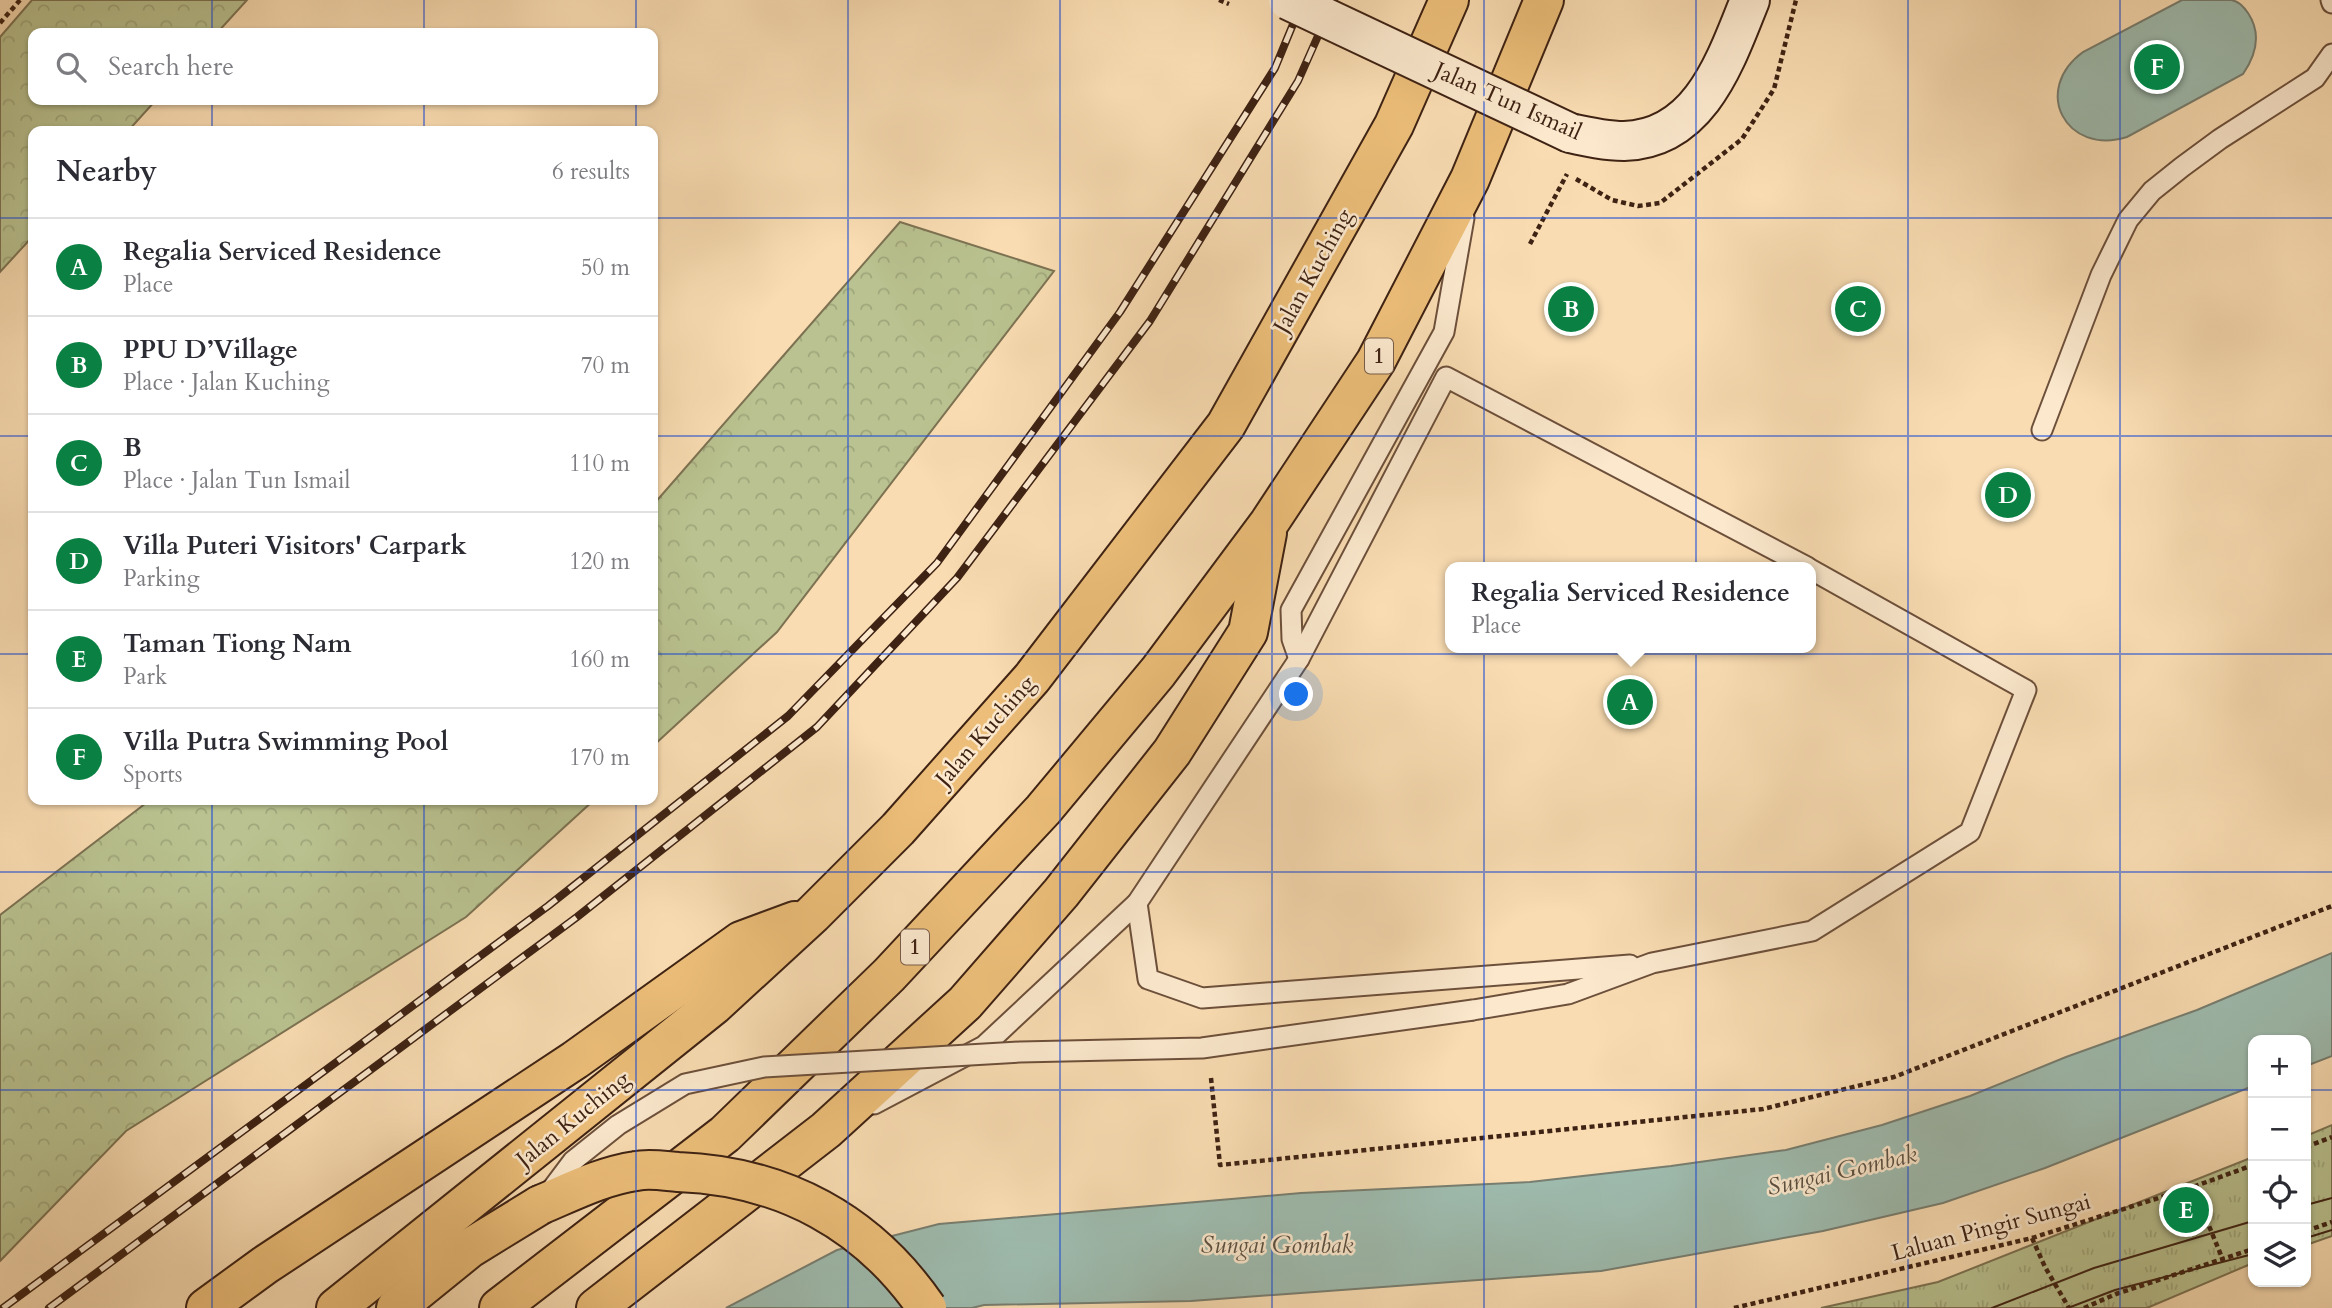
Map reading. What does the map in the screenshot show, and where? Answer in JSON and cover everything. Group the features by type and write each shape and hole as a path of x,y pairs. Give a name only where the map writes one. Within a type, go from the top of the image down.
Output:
{"highway":[{"name":"Jalan Kuching","path":"335,1308 714,1005 813,914 898,828 1032,678 1226,425 1394,125 1449,0"},
{"name":"1","path":"499,1308 725,1135 890,975 1043,810 1158,672 1269,523 1376,361 1470,179 1544,0"},
{"path":"596,1308 826,1130 965,1003 1061,893 1172,752 1248,632 1269,523"},
{"path":"206,1308 265,1265 575,1060 741,941 813,914"},
{"path":"396,1308 470,1248 540,1205 607,1177 639,1170 701,1173 762,1184 788,1193 847,1227 882,1254 911,1284 928,1308"}],"street":[{"name":"Jalan Tun Ismail","path":"1288,0 1570,133 1595,139 1628,141 1656,135 1673,127 1689,114 1707,93 1723,66 1750,0"}],"lane":[{"path":"2042,430 2101,275 2128,220 2152,191 2182,167 2220,139 2315,79 2332,54"},
{"path":"1299,659 1292,639 1291,610 1444,332 1470,179"},
{"path":"826,1130 984,1046 1137,903 1299,659 1446,377 1798,562"},
{"path":"1137,903 1148,979 1202,998 1652,963 1812,931 1970,832 2026,690 1816,572"},
{"path":"540,1205 573,1161 618,1125 685,1084 764,1067 1020,1052 1202,1048 1567,994 1652,963"}],"path":[{"path":"0,23 20,0"},
{"path":"1219,0 1229,4"},
{"path":"1530,244 1567,174"},
{"path":"1211,1075 1220,1165 1763,1109 1894,1077 2332,906"},
{"path":"2311,1145 2332,1137"},
{"name":"Laluan Pingir Sungai","path":"1734,1308 2032,1238 2248,1168"},
{"path":"2193,1187 2223,1259"},
{"path":"2311,1229 2332,1222"},
{"path":"2032,1238 2069,1308"},
{"path":"2084,1308 2116,1294 2248,1251"}],"green space":[{"path":"32,0 247,0 222,28 28,28 28,105 151,105 133,126 28,126 28,241 0,272 0,37"},
{"path":"900,222 1054,271 777,632 658,741 658,499"},
{"path":"143,805 589,805 466,917 126,1131 0,1261 0,915"},
{"path":"2332,1125 2332,1236 2311,1243 2311,1161 2311,1134"},
{"path":"2248,1159 2248,1265 2147,1308 1821,1308 1938,1282"}],"water":[{"path":"2182,0 2231,0 2245,9 2255,29 2256,44 2243,74 2127,137 2105,140 2087,137 2073,128 2063,116 2058,101 2059,84 2067,67 2083,52"},
{"name":"Sungai Gombak","path":"2332,953 2332,1056 2311,1064 2311,1035 2248,1035 2248,1088 2045,1168 1943,1203 1823,1231 1601,1271 1191,1301 984,1305 972,1308 726,1308 837,1250 939,1224 1301,1193 1530,1182 1786,1150 1882,1125 1970,1096 2066,1057 2197,1010"}],"tram line":[{"path":"2311,1204 2332,1198"},
{"path":"1992,1308 2094,1268 2248,1222"},
{"path":"2311,1236 2332,1230"},
{"path":"2068,1308 2115,1290 2248,1255"}],"railway":[{"path":"3,1308 548,906 788,716 937,563 1120,312 1275,68 1303,0"},
{"path":"49,1308 577,917 817,727 957,578 1150,321 1298,81 1334,0"}],"place":[{"name":"Villa Putra Swimming Pool","path":"2157,67"},
{"name":"PPU D’Village","path":"1571,309"},
{"name":"B","path":"1858,309"},
{"name":"Villa Puteri Visitors' Carpark","path":"2008,495"},
{"name":"Regalia Serviced Residence","path":"1630,702"},
{"name":"Taman Tiong Nam","path":"2186,1210"}]}
